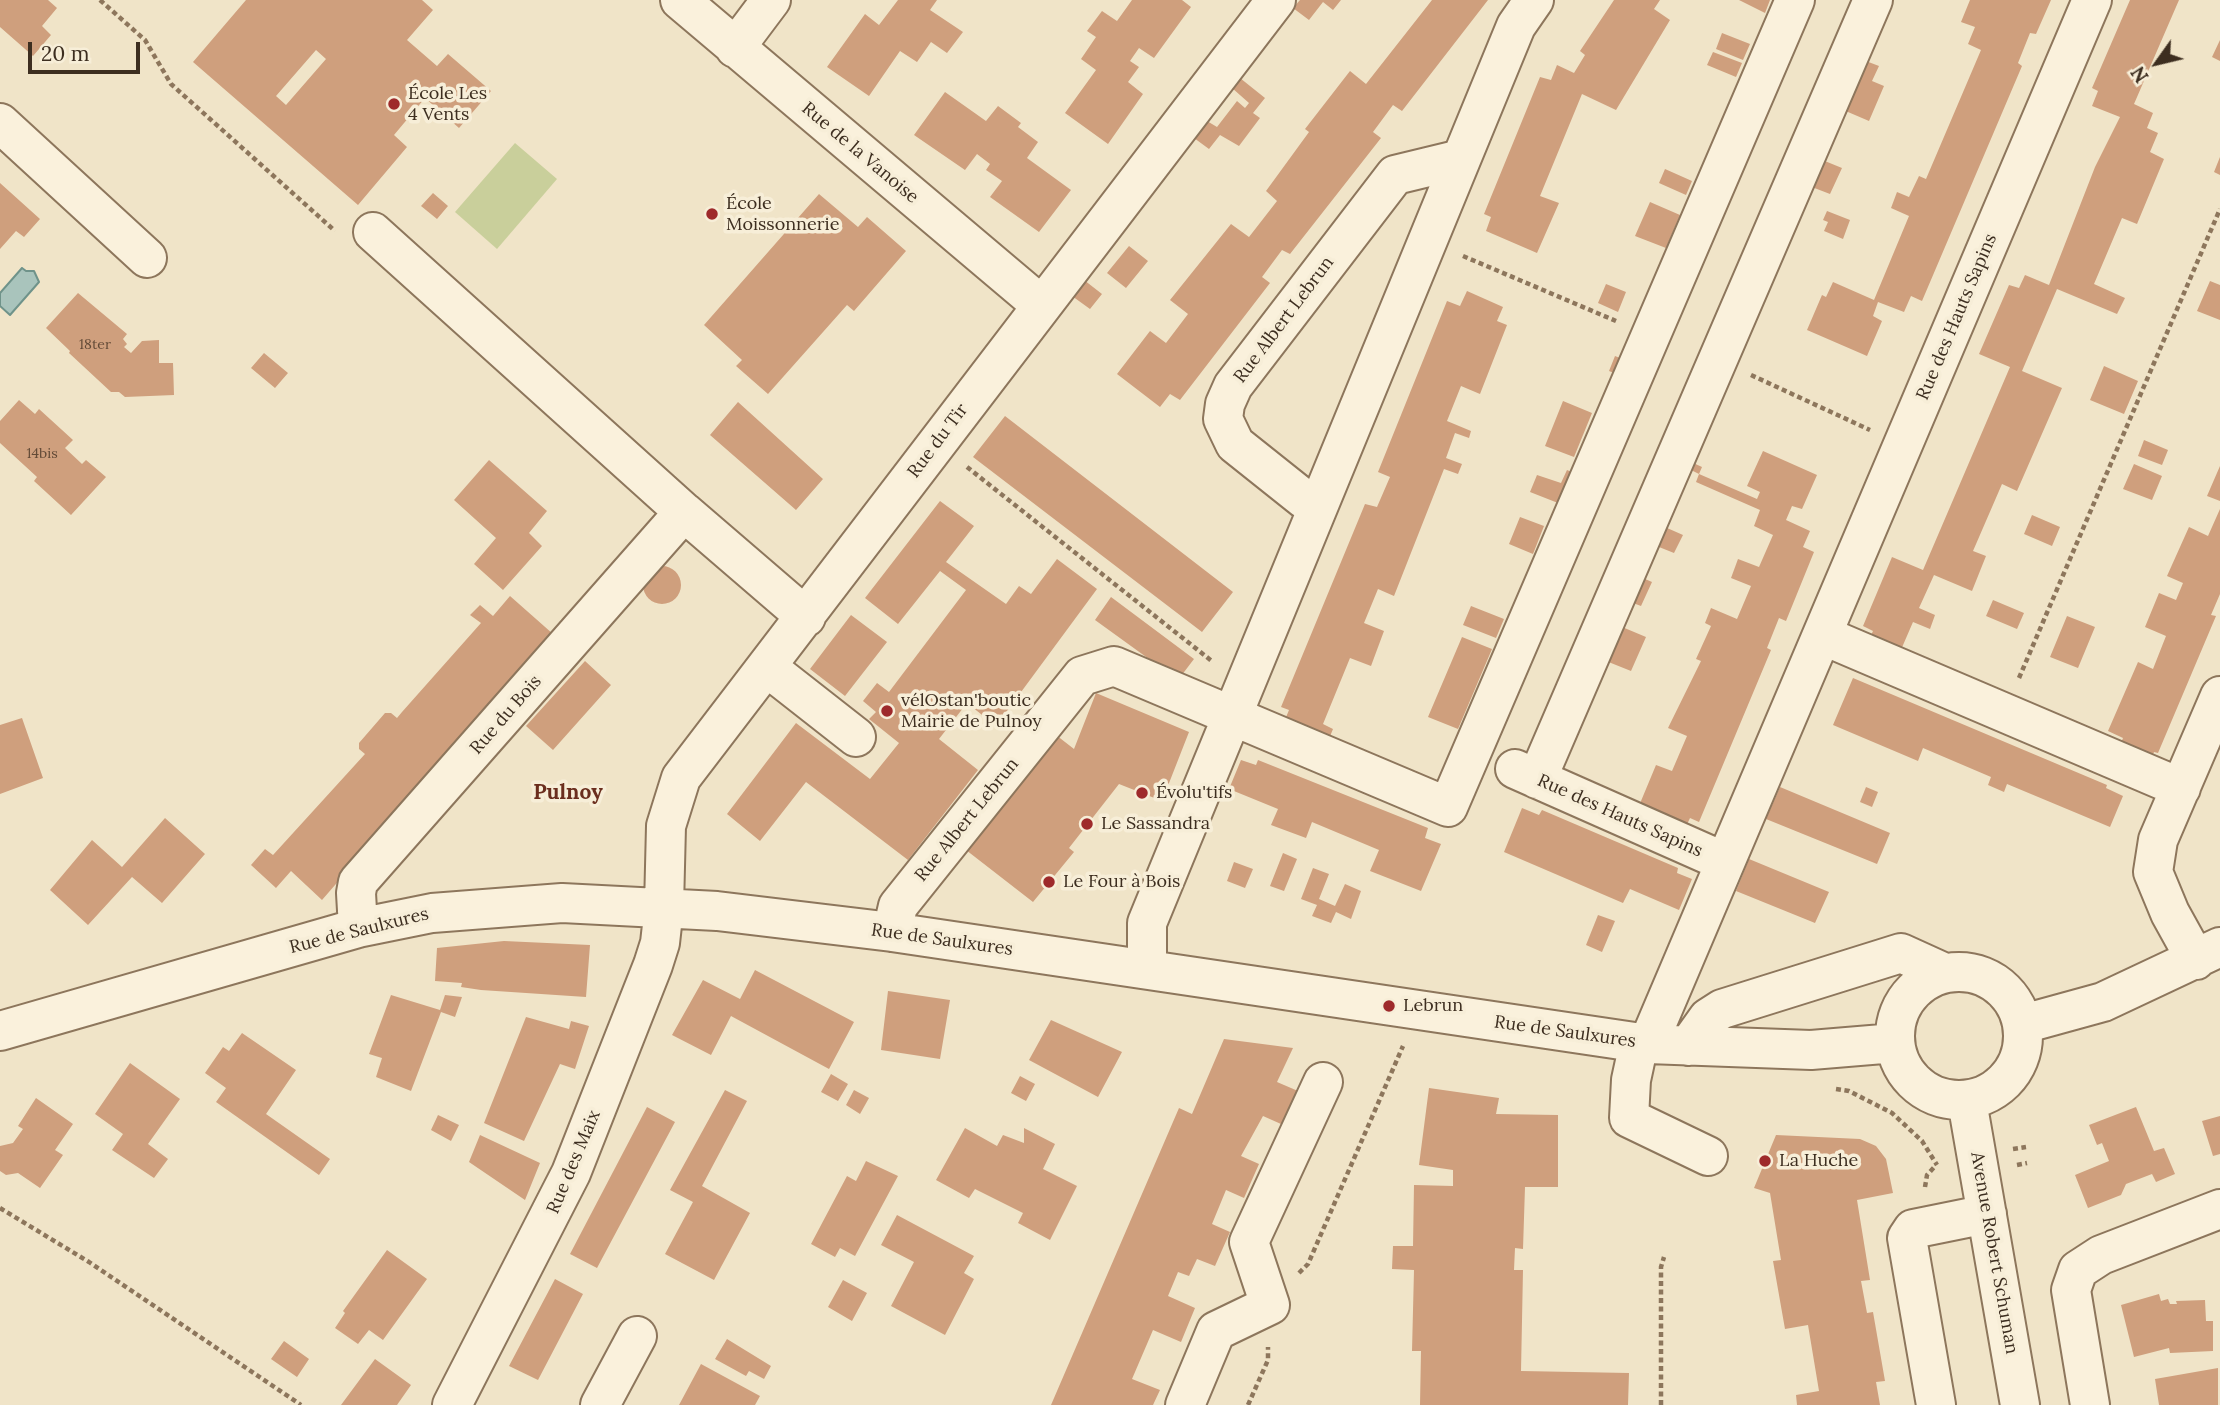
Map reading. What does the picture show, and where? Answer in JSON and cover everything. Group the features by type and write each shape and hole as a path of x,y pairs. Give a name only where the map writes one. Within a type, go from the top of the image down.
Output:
{"street":[{"name":"Rue de la Vanoise","path":"680,0 1041,305"},
{"path":"735,48 771,0"},
{"name":"Rue du Tir","path":"664,906 666,826 681,778 768,668 936,442 1276,0"},
{"path":"1147,969 1147,923 1516,26 1534,0"},
{"name":"Rue Albert Lebrun","path":"892,932 898,906 1082,676 1114,666 1240,698 1448,807 1795,0"},
{"name":"Rue des Hauts Sapins","path":"1725,862 1526,774 1873,0"},
{"name":"Rue des Hauts Sapins","path":"1708,1156 1629,1118 1631,1080 1643,1043 1725,862 2092,0"},
{"path":"0,123 147,258"},
{"name":"Rue Albert Lebrun","path":"1318,506 1304,499 1235,444 1223,419 1225,404 1233,386 1395,175 1461,159"},
{"path":"373,232 684,512 806,617"},
{"name":"Rue du Bois","path":"358,928 358,882 684,512"},
{"path":"1822,635 2181,788"},
{"path":"768,668 856,737"},
{"path":"2023,1024 2103,1002 2208,953 2170,913 2153,872 2158,840 2220,696"},
{"name":"Rue de Saulxures","path":"0,1031 358,928 432,913 562,903 664,906 892,932 1643,1043 1811,1050 1895,1043"},
{"name":"Rue des Maix","path":"452,1405 571,1173 653,965 660,943 664,906"},
{"path":"1688,1046 1708,1018 1722,1009 1901,953 1945,973 1979,974 2000,986 2014,1001 2023,1024 2023,1048 2015,1070 1993,1091 1967,1101 1944,1099 1922,1089 1905,1070 1895,1043 1896,1023 1909,996 1927,980 1945,973"},
{"path":"1185,1405 1216,1331 1270,1305 1249,1242 1323,1082"},
{"name":"Avenue Robert Schuman","path":"1967,1101 2020,1405"},
{"path":"2090,1405 2071,1290 2078,1270 2101,1255 2220,1209"},
{"path":"1936,1405 1907,1238 1913,1229 1987,1214"},
{"path":"600,1405 637,1336"}],"path":[{"path":"2004,712 2220,209"},
{"path":"936,442 1221,668 1240,698"},
{"path":"1248,1405 1268,1360 1270,1305 1308,1264 1404,1045"},
{"path":"0,1208 89,1262 301,1405"},
{"path":"1661,1405 1661,1267 1664,1257"}],"green space":[{"path":"515,143 557,179 497,249 455,212"}],"water":[{"path":"22,268 34,271 39,282 10,315 0,306 0,293"}],"building":[{"path":"0,0 48,0 57,8 42,26 51,35 33,56 0,27"},
{"path":"246,0 422,0 433,10 407,40 437,66 448,54 491,91 459,128 425,98 394,135 407,147 358,205 193,62","holes":["316,50 326,59 286,105 276,96"]},
{"path":"898,0 937,0 930,10 963,32 947,53 931,42 917,62 900,51 869,96 827,67 865,14 879,25"},
{"path":"1132,0 1182,0 1191,7 1154,58 1139,48 1130,61 1139,67 1128,82 1143,94 1108,144 1065,113 1096,70 1081,59 1096,37 1087,31 1102,11 1117,21"},
{"path":"1300,0 1341,0 1333,10 1323,2 1309,20 1293,8"},
{"path":"1432,0 1488,0 1402,111 1393,105 1373,132 1381,138 1290,254 1282,250 1262,277 1270,283 1180,400 1170,394 1160,407 1117,374 1150,331 1166,343 1188,314 1170,300 1231,224 1249,237 1277,201 1266,191 1309,132 1305,129 1350,71 1366,84"},
{"path":"1614,0 1660,0 1654,9 1670,20 1616,110 1582,94 1540,196 1559,203 1537,253 1486,231 1491,217 1484,214 1540,77 1551,80 1557,65 1574,73 1585,55 1580,51"},
{"path":"1739,0 1770,0 1765,13"},
{"path":"1970,0 2051,0 2036,34 2030,33 2018,63 2022,66 1922,301 1911,296 1904,312 1878,302 1873,316 1882,321 1867,356 1807,330 1822,295 1826,297 1833,282 1874,300 1909,216 1891,208 1897,192 1909,197 1919,176 1926,179 1981,50 1968,44 1975,27 1961,22"},
{"path":"2130,0 2179,0 2134,104 2153,113 2147,128 2158,133 2150,152 2164,159 2137,224 2122,218 2094,284 2125,298 2117,314 2057,289 2022,371 2062,388 2017,491 2002,484 1973,551 1986,556 1972,591 1934,575 1919,608 1935,615 1930,629 1913,622 1897,659 1866,646 1873,631 1863,626 1892,557 1923,570 2010,367 1979,354 2009,285 2019,288 2025,275 2049,285 2095,167 2120,117 2092,106 2098,91 2092,88"},
{"path":"1722,33 1750,44 1743,60 1716,49"},
{"path":"2220,40 2220,61 2212,57"},
{"path":"1713,52 1742,63 1736,77 1707,65"},
{"path":"1858,58 1879,66 1872,81 1884,86 1869,121 1841,109"},
{"path":"1240,78 1265,98 1253,113 1260,118 1239,146 1220,135 1209,149 1194,138 1207,121 1217,127 1237,101 1245,108 1249,103 1232,88"},
{"path":"945,92 986,121 998,106 1021,123 1018,127 1038,142 1027,158 1071,190 1039,232 990,197 1002,181 986,170 990,164 977,154 965,170 914,135"},
{"path":"1815,157 1842,168 1830,194 1804,184"},
{"path":"2220,157 2220,175 2214,172"},
{"path":"1665,169 1692,181 1686,195 1659,183"},
{"path":"0,183 40,219 24,237 16,231 0,249"},
{"path":"433,193 448,206 437,219 421,206"},
{"path":"819,194 858,227 867,217 906,251 854,311 847,305 768,394 736,366 742,360 704,325"},
{"path":"1650,202 1680,215 1666,248 1635,236"},
{"path":"1827,211 1850,220 1843,239 1824,231 1828,222 1823,220"},
{"path":"1129,246 1148,261 1126,288 1107,273"},
{"path":"1084,280 1102,294 1090,309 1072,296"},
{"path":"2210,281 2220,285 2220,320 2197,311"},
{"path":"1606,284 1626,292 1618,312 1598,303"},
{"path":"1467,291 1503,307 1497,321 1507,325 1480,394 1461,386 1447,421 1471,431 1469,438 1455,433 1446,458 1462,464 1458,474 1444,469 1394,596 1378,589 1364,623 1384,631 1371,666 1350,658 1323,724 1333,729 1326,746 1282,727 1289,710 1281,707 1365,504 1377,507 1390,477 1378,472 1447,301 1460,306"},
{"path":"78,293 127,334 123,339 127,344 124,347 131,353 142,341 159,340 159,363 173,363 174,395 125,397 119,392 111,392 69,353 46,328"},
{"path":"264,353 288,373 275,388 251,368"},
{"path":"1615,356 1625,360 1619,375 1609,371"},
{"path":"2104,366 2138,381 2124,414 2090,400"},
{"path":"19,400 35,414 39,409 73,440 65,448 82,464 86,460 106,477 71,515 34,481 37,477 0,443 0,421"},
{"path":"1563,401 1592,413 1574,457 1545,446"},
{"path":"738,402 823,479 796,510 710,435"},
{"path":"1005,416 1233,592 1202,632 973,457"},
{"path":"2144,440 2168,450 2162,465 2138,456"},
{"path":"1763,451 1817,475 1802,509 1792,506 1786,520 1810,531 1803,547 1814,552 1786,621 1779,618 1767,648 1771,650 1699,822 1690,818 1683,833 1636,813 1656,765 1672,771 1687,736 1668,728 1701,661 1696,659 1711,626 1705,623 1711,608 1737,619 1751,586 1731,578 1738,559 1759,567 1773,535 1754,526 1760,510 1696,482 1699,474 1757,499 1760,492 1747,486"},
{"path":"489,460 547,511 529,533 542,546 503,590 474,564 496,538 454,500"},
{"path":"1689,461 1702,467 1699,474 1687,468"},
{"path":"2134,464 2162,476 2152,500 2123,489"},
{"path":"2220,466 2220,501 2207,496"},
{"path":"1567,470 1579,475 1558,503 1530,492 1537,475 1561,483"},
{"path":"940,501 974,526 946,562 1006,604 1019,586 1031,594 1057,559 1097,589 996,726 967,703 939,739 978,770 908,860 806,782 760,841 727,814 796,723 870,779 899,743 869,719 876,712 863,701 877,683 889,692 966,590 940,571 898,624 865,598"},
{"path":"2220,509 2220,594 2211,615 2216,616 2158,753 2154,752 2148,766 2117,753 2123,738 2108,731 2138,662 2153,669 2166,636 2145,627 2159,593 2176,600 2183,583 2167,576 2189,527 2208,536"},
{"path":"2032,515 2060,527 2052,546 2024,534"},
{"path":"1520,517 1544,526 1533,554 1509,544"},
{"path":"1658,524 1683,535 1674,553 1649,543"},
{"path":"662,566 675,572 681,585 675,598 662,604 649,598 643,585 649,572"},
{"path":"1636,575 1652,582 1641,606 1625,600"},
{"path":"510,596 553,634 322,900 291,871 276,888 251,865 265,849 273,855 365,754 359,749 359,743 385,713 391,713 397,718 481,623 470,615 480,605 493,616"},
{"path":"1111,597 1194,659 1178,680 1095,620"},
{"path":"1993,600 2024,613 2017,629 1986,616"},
{"path":"1471,606 1504,619 1496,638 1463,625"},
{"path":"851,615 887,642 845,696 810,669"},
{"path":"2067,616 2095,627 2078,668 2050,657"},
{"path":"1615,624 1646,637 1631,671 1606,661"},
{"path":"1462,637 1492,649 1458,729 1428,717"},
{"path":"585,661 611,685 553,750 526,726"},
{"path":"1853,678 2107,785 2106,788 2123,796 2110,827 2007,784 2004,792 1988,785 1991,777 1923,748 1918,761 1833,725"},
{"path":"1096,693 1189,732 1162,801 1119,784 1069,848 1074,852 1033,902 966,850 1056,735 1074,749"},
{"path":"22,718 43,778 0,794 0,725"},
{"path":"1241,760 1256,765 1258,760 1428,828 1425,838 1441,844 1421,891 1370,871 1379,850 1312,822 1306,838 1271,825 1278,809 1229,789"},
{"path":"1780,787 1890,833 1877,864 1766,819"},
{"path":"1866,787 1878,792 1872,807 1860,802"},
{"path":"1522,808 1539,815 1542,810 1678,868 1677,873 1692,879 1679,910 1630,889 1623,903 1504,852"},
{"path":"165,818 205,854 162,903 132,877 88,925 50,890 92,840 122,867"},
{"path":"1283,853 1297,859 1284,891 1270,886"},
{"path":"1749,859 1829,892 1815,923 1736,891"},
{"path":"1234,862 1253,869 1245,888 1227,881"},
{"path":"1313,868 1329,874 1319,899 1335,906 1345,884 1361,891 1351,919 1336,912 1331,923 1312,916 1317,905 1301,899"},
{"path":"1598,915 1615,921 1602,952 1586,945"},
{"path":"504,941 590,945 586,997 481,990 461,987 462,983 435,981 437,948"},
{"path":"755,970 854,1022 829,1069 731,1016 711,1055 672,1035 703,980 740,999"},
{"path":"888,991 950,1000 940,1059 881,1050"},
{"path":"391,995 440,1010 445,995 462,997 455,1017 441,1012 411,1091 376,1077 382,1058 369,1054"},
{"path":"526,1017 569,1029 571,1021 589,1026 575,1069 560,1064 524,1141 484,1123"},
{"path":"1051,1020 1122,1052 1098,1097 1029,1060"},
{"path":"242,1033 296,1070 266,1114 330,1159 319,1175 216,1102 226,1088 205,1073 223,1047 229,1051"},
{"path":"1224,1039 1293,1048 1277,1082 1305,1094 1290,1128 1263,1116 1241,1156 1259,1164 1244,1198 1226,1190 1212,1224 1230,1232 1215,1266 1197,1259 1189,1276 1178,1272 1168,1296 1195,1308 1181,1342 1153,1330 1132,1379 1160,1390 1153,1405 1051,1405 1179,1108 1192,1114"},
{"path":"130,1063 180,1099 148,1144 168,1159 154,1178 112,1150 123,1134 95,1114"},
{"path":"831,1074 848,1084 838,1101 821,1092"},
{"path":"1020,1076 1035,1084 1026,1101 1011,1093"},
{"path":"1429,1088 1499,1098 1496,1114 1558,1115 1558,1187 1525,1187 1523,1249 1515,1248 1514,1270 1523,1270 1521,1371 1629,1373 1628,1405 1420,1405 1421,1351 1412,1351 1414,1270 1392,1269 1393,1246 1413,1246 1414,1185 1453,1186 1453,1170 1419,1165"},
{"path":"725,1090 747,1101 702,1186 750,1213 714,1280 665,1254 693,1202 670,1190"},
{"path":"854,1090 869,1098 860,1114 846,1105"},
{"path":"36,1098 73,1124 55,1150 63,1155 40,1188 18,1173 6,1175 0,1171 0,1146 13,1143 23,1129 18,1126"},
{"path":"647,1107 675,1122 597,1268 570,1254"},
{"path":"2136,1107 2154,1151 2164,1148 2175,1174 2156,1182 2152,1174 2126,1184 2121,1195 2088,1208 2075,1175 2109,1161 2102,1143 2097,1145 2089,1125"},
{"path":"438,1115 459,1125 451,1141 431,1130"},
{"path":"2220,1116 2220,1154 2213,1156 2202,1121"},
{"path":"965,1128 997,1146 1003,1135 1024,1143 1024,1128 1055,1144 1043,1169 1077,1186 1050,1240 1018,1223 1023,1213 975,1189 969,1198 936,1180"},
{"path":"480,1135 540,1163 525,1200 469,1162"},
{"path":"1776,1135 1860,1139 1876,1146 1886,1159 1893,1193 1857,1200 1870,1280 1861,1281 1867,1313 1873,1312 1885,1381 1876,1382 1880,1405 1797,1405 1796,1395 1819,1391 1808,1325 1785,1329 1773,1261 1781,1260 1770,1193 1754,1188"},
{"path":"866,1161 898,1176 855,1256 840,1248 835,1257 811,1244 847,1176 856,1181"},
{"path":"897,1215 974,1256 964,1273 974,1279 945,1335 891,1306 914,1262 881,1245"},
{"path":"387,1250 427,1279 383,1340 369,1330 358,1344 335,1328 345,1313 343,1311"},
{"path":"555,1279 583,1294 538,1380 509,1366"},
{"path":"843,1280 867,1293 852,1321 828,1307"},
{"path":"2159,1294 2161,1301 2168,1299 2170,1304 2177,1304 2176,1301 2205,1300 2206,1321 2213,1321 2213,1351 2170,1353 2169,1348 2134,1357 2121,1305"},
{"path":"727,1339 771,1366 764,1379 749,1371 746,1376 715,1359"},
{"path":"284,1341 309,1359 297,1377 271,1359"},
{"path":"375,1359 411,1385 397,1405 341,1405"},
{"path":"701,1364 760,1396 755,1405 679,1405"},
{"path":"2218,1368 2218,1405 2159,1405 2155,1379"}],"place":[{"name":"École Les 4 Vents","path":"394,104"},
{"name":"École Moissonnerie","path":"712,214"},
{"name":"vélOstan'boutic Mairie de Pulnoy","path":"887,711"},
{"name":"Évolu'tifs","path":"1142,793"},
{"name":"Le Sassandra","path":"1087,824"},
{"name":"Le Four à Bois","path":"1049,882"},
{"name":"Lebrun","path":"1389,1006"},
{"name":"La Huche","path":"1765,1161"}],"district":[{"name":"Pulnoy","path":"568,793"}]}
